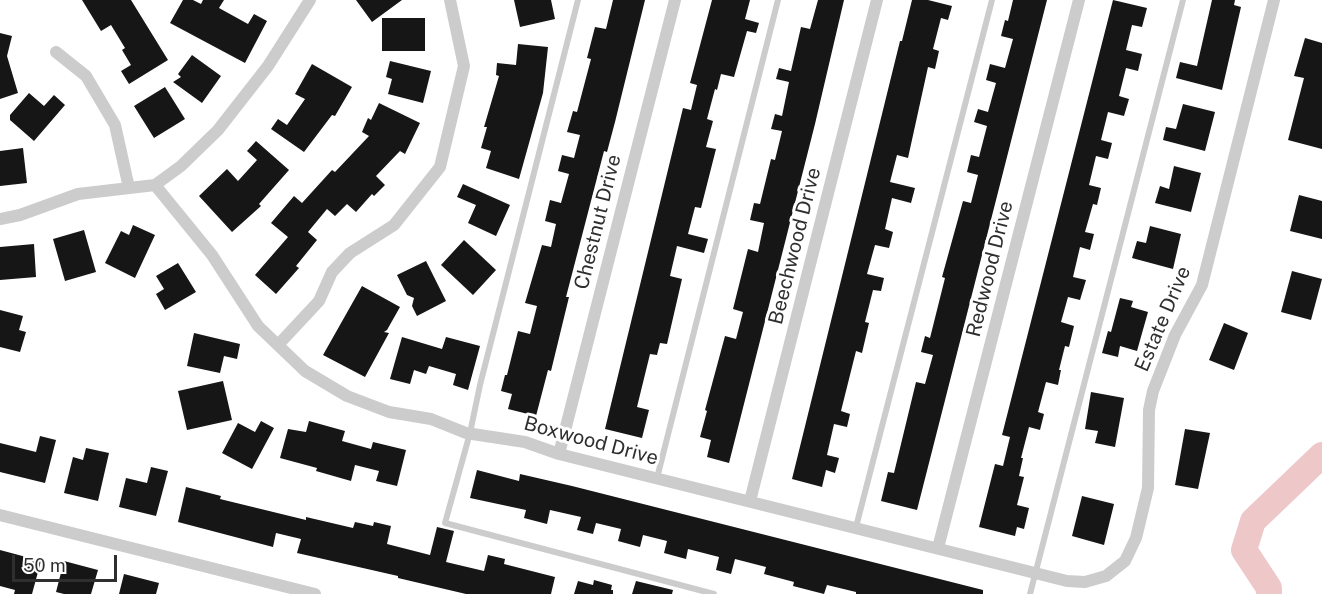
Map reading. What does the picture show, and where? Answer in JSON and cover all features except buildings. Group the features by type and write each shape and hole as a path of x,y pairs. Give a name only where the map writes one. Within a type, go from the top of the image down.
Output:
{"street":[{"path":"278,345 319,301 332,272 350,253 394,225 440,167 464,66 450,0"},
{"name":"Chestnut Drive","path":"559,454 675,0"},
{"name":"Beechwood Drive","path":"750,501 877,0"},
{"name":"Redwood Drive","path":"938,548 1079,0"},
{"name":"Estate Drive","path":"1106,576 1125,561 1136,538 1148,488 1149,410 1153,391 1175,335 1202,285 1274,0"},
{"path":"0,219 78,194 156,185 181,166 218,130 268,66 305,2"},
{"path":"56,52 86,76 115,124 129,188"},
{"name":"Boxwood Drive","path":"156,185 212,255 258,326 305,371 347,396 389,412 430,419 470,434 525,442 559,454 1067,581 1085,582 1106,576"},
{"path":"0,515 315,594"}],"lane":[{"path":"578,0 480,385 470,434 445,523 714,594"},
{"path":"657,478 778,0"},
{"path":"856,527 992,0"},
{"path":"1030,594 1183,0"}],"waterway":[{"path":"1269,594 1269,588 1244,550 1253,521 1322,455"}]}
